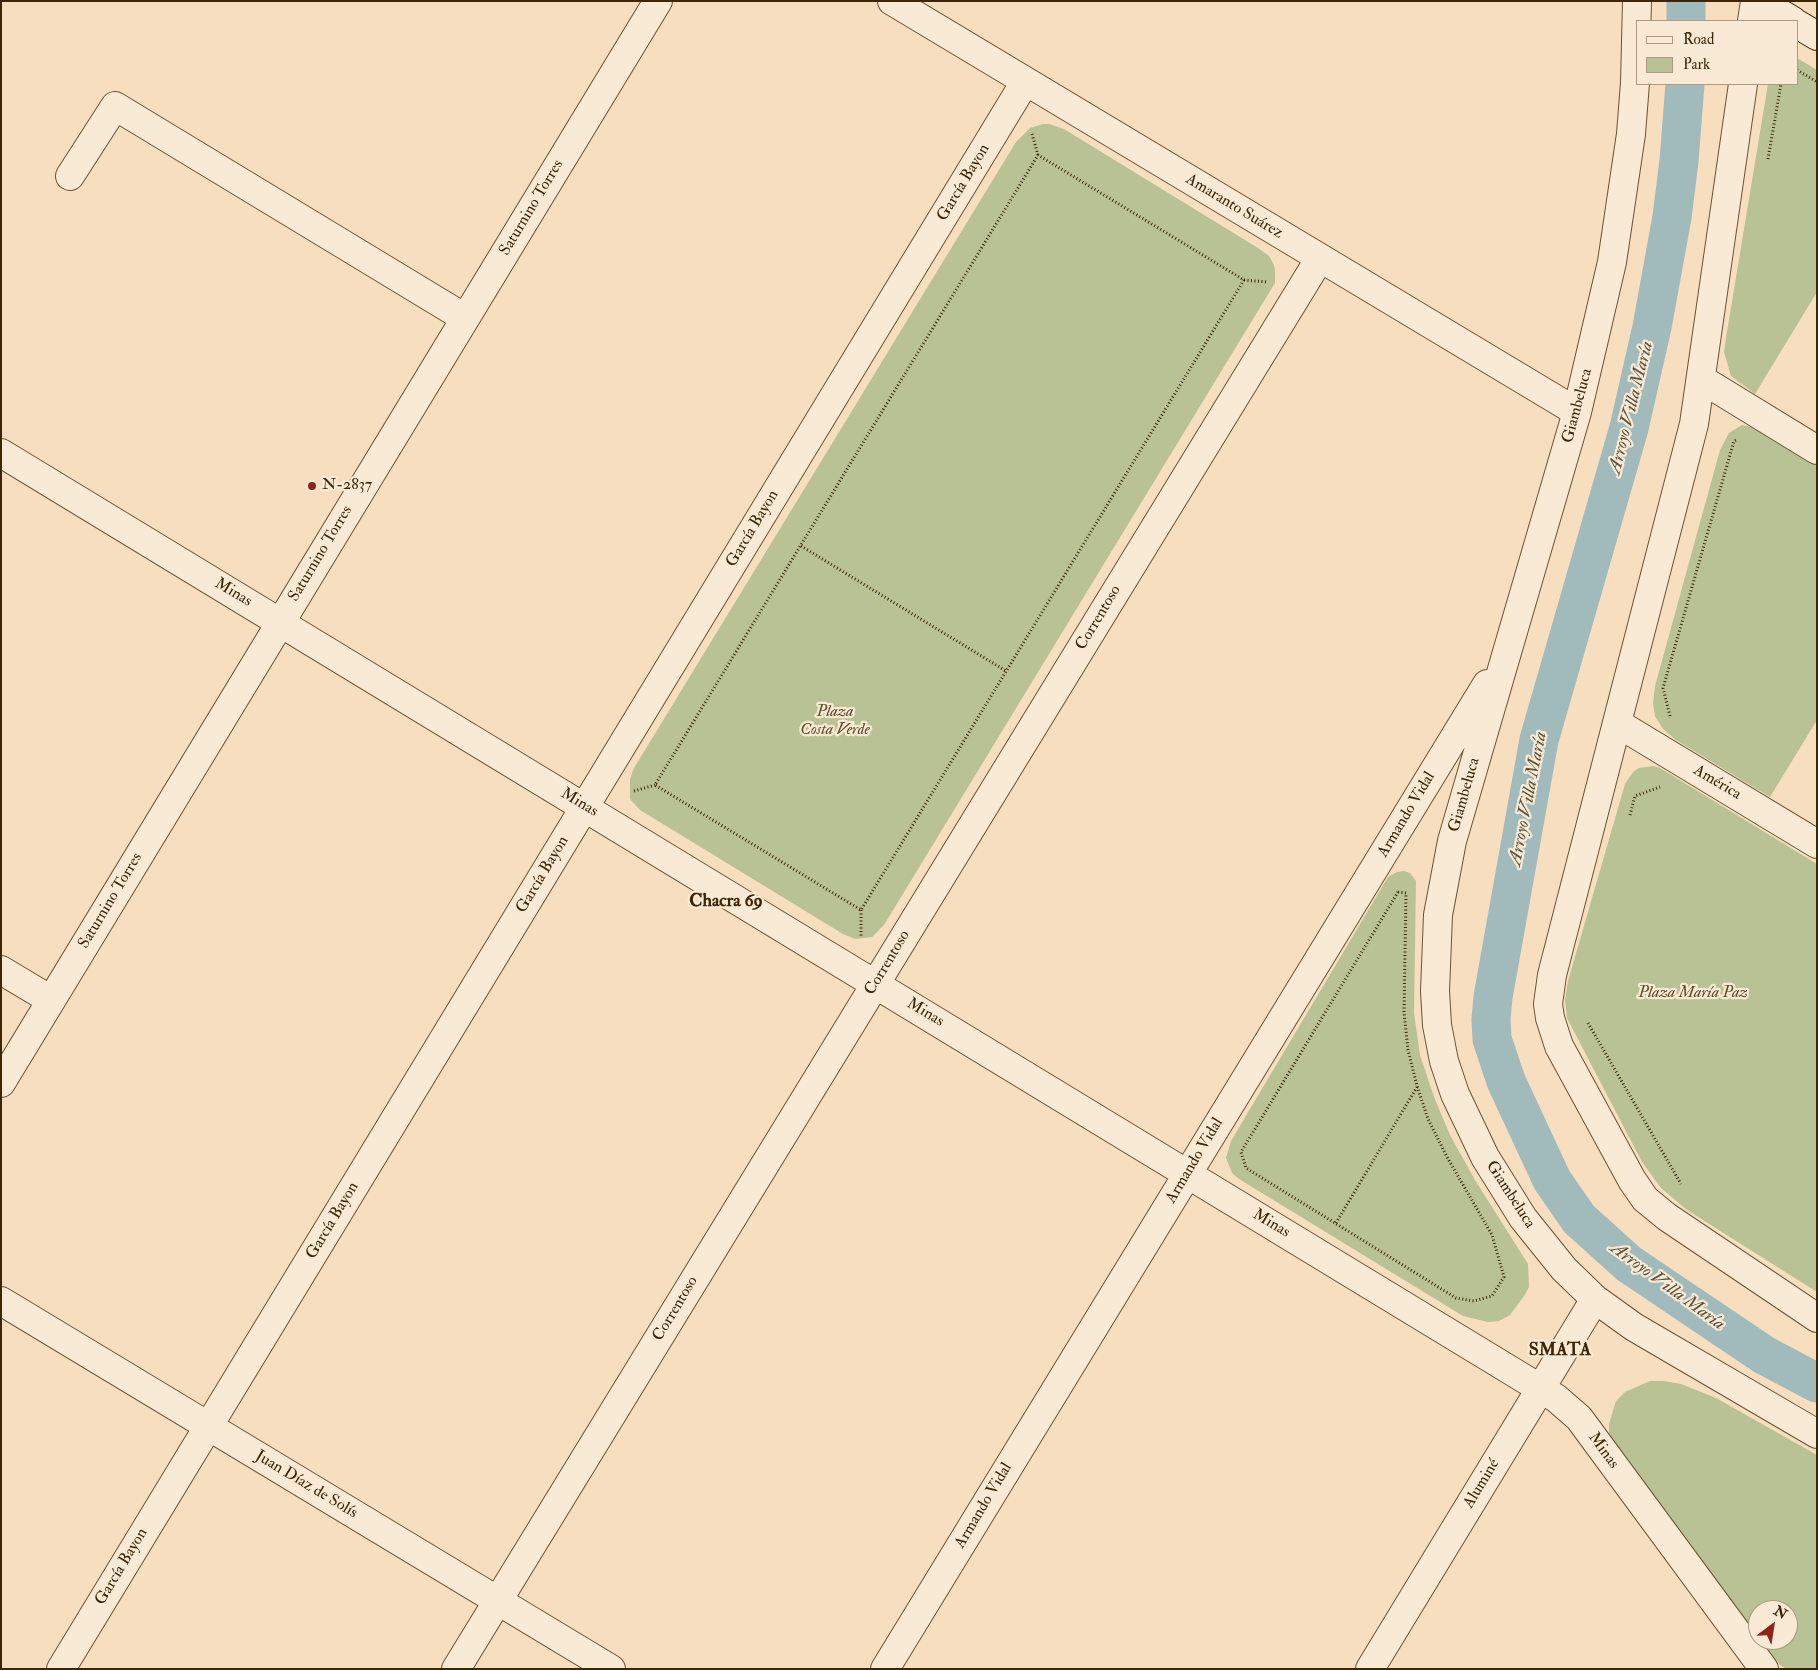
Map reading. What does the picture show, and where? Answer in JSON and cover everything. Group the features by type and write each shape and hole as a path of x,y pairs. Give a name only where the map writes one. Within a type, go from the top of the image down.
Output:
{"street":[{"name":"Saturnino Torres","path":"1,1083 658,1"},
{"name":"Amaranto Suárez","path":"892,1 1577,412"},
{"name":"Giambeluca","path":"1637,1 1637,20"},
{"path":"1752,20 1755,1"},
{"path":"1760,1 1791,20"},
{"path":"1798,25 1817,36"},
{"name":"García Bayon","path":"61,1669 1025,82"},
{"name":"Giambeluca","path":"1636,83 1624,192 1598,328 1577,412 1461,804 1444,879 1438,915 1435,954 1437,1025 1444,1061 1455,1094 1485,1157 1542,1244 1595,1299 1657,1342 1817,1434"},
{"path":"1743,85 1701,380 1689,447 1552,975 1548,1004 1554,1032 1632,1180 1645,1199 1667,1217 1817,1318"},
{"path":"70,176 115,106 465,318"},
{"name":"Correntoso","path":"456,1669 1320,258"},
{"path":"1701,380 1817,450"},
{"name":"Minas","path":"1,453 1188,1173 1540,1388 1569,1408 1579,1418 1764,1669"},
{"name":"Armando Vidal","path":"885,1669 1506,653"},
{"name":"América","path":"1617,723 1817,844"},
{"path":"1,970 51,1000"},
{"name":"Aluminé","path":"1370,1669 1595,1299"},
{"name":"Juan Díaz de Solís","path":"1,1301 611,1669"}],"path":[{"path":"1798,71 1817,82"},
{"path":"1030,128 1038,155 1244,280 1275,282"},
{"path":"629,793 655,785 1038,155"},
{"path":"861,940 861,910 1244,280"},
{"path":"1672,723 1663,688 1734,441 1743,437"},
{"path":"801,546 1006,671"},
{"path":"1628,825 1635,796 1666,784"},
{"path":"655,785 861,910"},
{"path":"1398,892 1406,893 1403,978 1404,1012 1408,1050 1417,1086 1428,1119 1447,1157 1492,1235 1504,1277 1492,1296 1474,1301 1456,1298 1246,1168 1241,1152 1398,892"},
{"path":"1584,1016 1683,1188"},
{"path":"1336,1223 1417,1086"}],"green space":[{"path":"1798,59 1817,70 1817,292 1755,394 1731,376 1724,352 1768,85 1798,85"},
{"name":"Plaza Costa Verde","path":"1043,124 1064,129 1258,248 1269,256 1273,263 1275,283 884,925 872,937 855,939 843,934 640,810 630,799 630,779 634,768 1016,142 1030,128"},
{"path":"1742,425 1758,428 1817,464 1817,720 1770,797 1676,740 1663,729 1655,716 1653,703 1655,686 1720,450 1729,433"},
{"name":"Plaza María Paz","path":"1653,766 1660,768 1817,864 1817,1292 1687,1210 1661,1188 1642,1162 1567,1018 1565,999 1568,981 1625,784 1633,772 1639,768"},
{"path":"1404,871 1410,873 1416,881 1414,1013 1420,1055 1434,1097 1450,1135 1475,1180 1528,1264 1529,1287 1510,1315 1499,1321 1488,1322 1463,1316 1239,1179 1232,1173 1226,1158 1231,1141 1388,877 1397,872"},
{"path":"1650,1381 1681,1384 1716,1398 1817,1455 1817,1669 1786,1669 1780,1665 1769,1650 1798,1650 1798,1600 1748,1600 1748,1623 1614,1443 1609,1433 1609,1424 1616,1401 1625,1392"}],"waterway":[{"name":"Arroyo Villa María","path":"1686,2 1686,20"},
{"name":"Arroyo Villa María","path":"1685,85 1679,161 1672,217 1652,327 1629,428 1539,740 1493,997 1492,1039 1506,1081 1552,1180 1579,1219 1629,1264 1764,1355 1817,1383"}],"place":[{"name":"N-2837","path":"312,486"}],"district":[{"name":"Chacra 69","path":"726,902"},
{"name":"SMATA","path":"1560,1351"}]}
